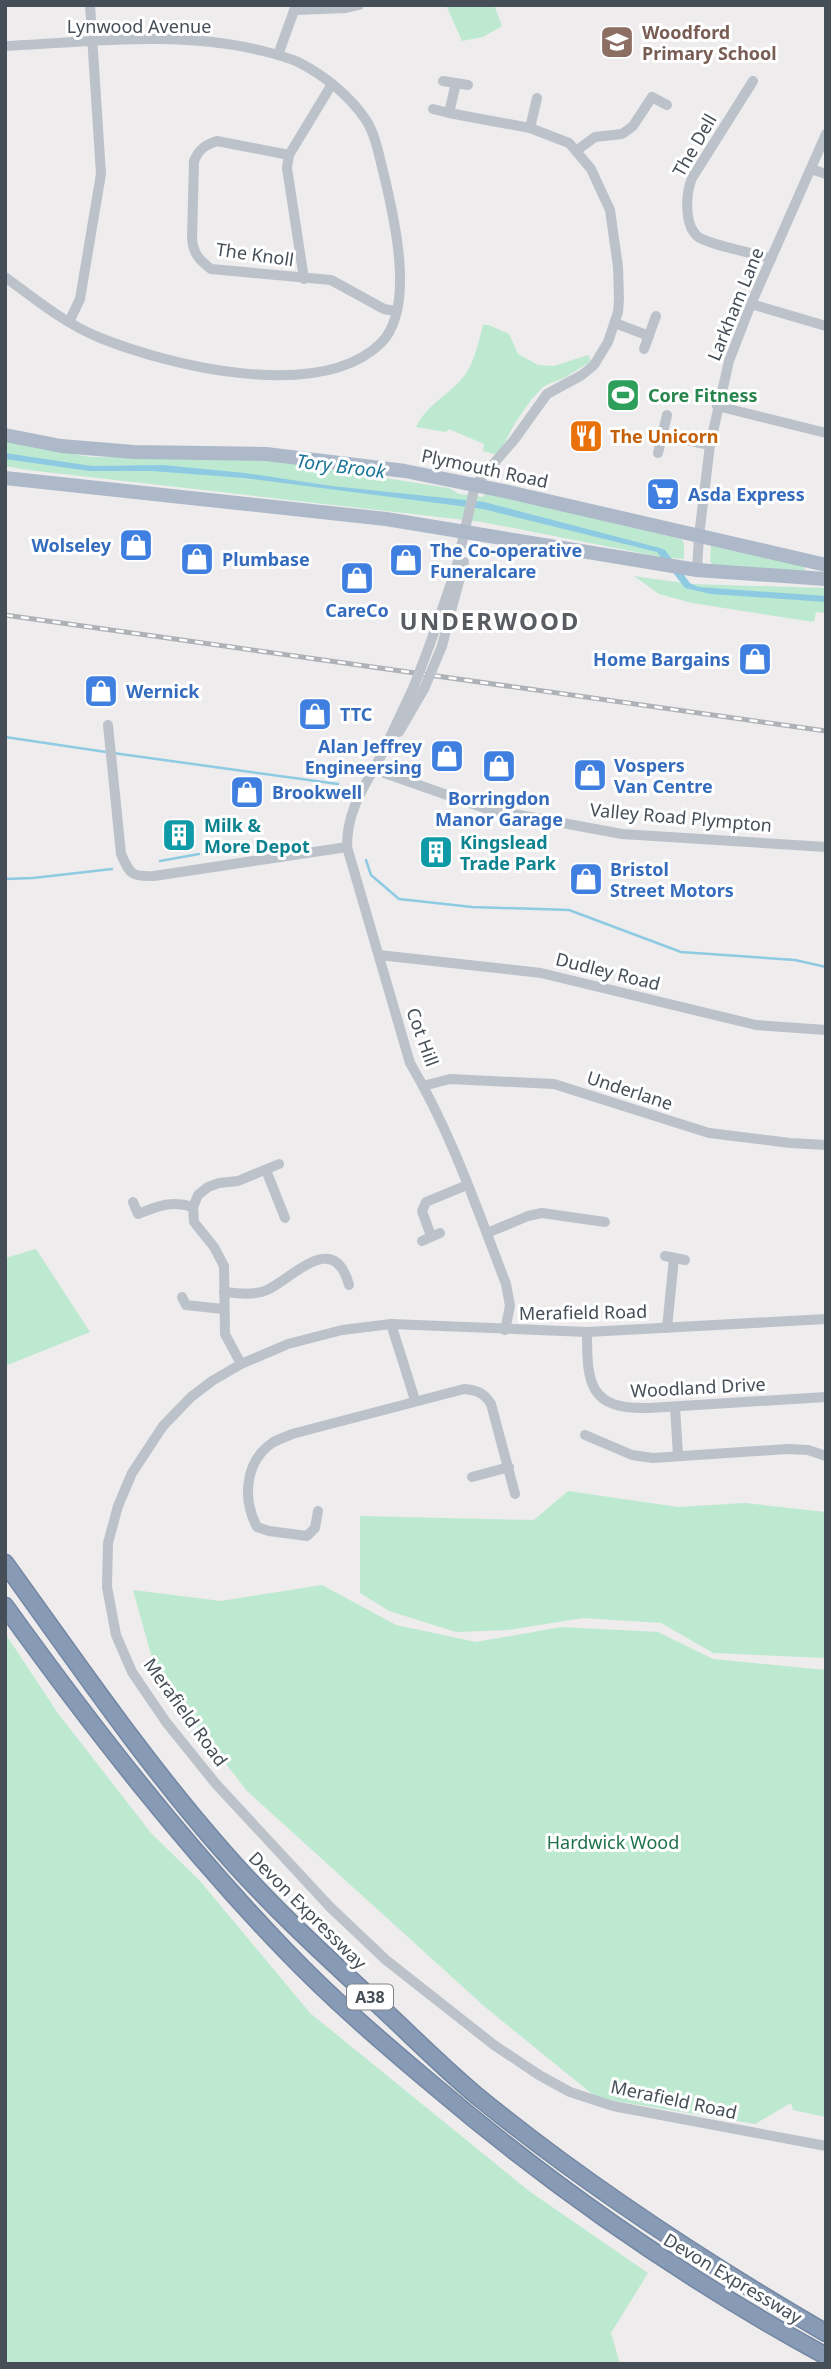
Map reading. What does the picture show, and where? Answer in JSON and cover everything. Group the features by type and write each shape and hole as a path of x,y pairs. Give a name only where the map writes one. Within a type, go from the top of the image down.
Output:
{"highway":[{"name":"Devon Expressway","path":"5,1563 145,1757 223,1851 307,1939 475,2094 552,2154 704,2260 826,2333"},
{"name":"Devon Expressway","path":"5,1606 125,1769 191,1846 287,1952 373,2035 540,2173 622,2232 692,2278 826,2356"}],"main road":[{"name":"Plymouth Road","path":"5,435 61,446 134,452 266,454 405,471 473,497 699,537 826,565"},
{"path":"5,478 386,519 697,570 826,579"}],"street":[{"path":"68,322 80,299 101,174 90,5"},
{"path":"278,55 296,8 315,10 359,5"},
{"name":"Lynwood Avenue","path":"5,46 93,41 191,40 234,44 296,61 332,84 357,107 375,138 400,253 394,322 383,341 363,358 345,366 296,375 235,372 157,356 97,337 68,322 5,277"},
{"path":"443,81 468,85"},
{"name":"The Dell","path":"753,81 692,178 687,191 687,209 690,225 705,242 754,252 771,259"},
{"path":"449,113 456,83"},
{"path":"289,156 332,84"},
{"path":"576,150 595,137 622,134 634,126 649,92 667,105"},
{"path":"530,128 537,98"},
{"path":"433,109 530,128 569,143 596,179 610,210 618,267 619,299 615,323 608,342 594,365 582,376 547,394 473,497"},
{"name":"Larkham Lane","path":"697,570 710,445 729,361 751,304 826,134"},
{"name":"The Knoll","path":"304,279 287,168 289,156 217,141 198,150 194,161 192,249 211,269 304,279 331,280 384,309 395,311"},
{"path":"811,169 826,174"},
{"path":"751,304 826,326"},
{"path":"644,349 656,317"},
{"path":"615,323 649,336"},
{"path":"717,406 826,433"},
{"path":"658,453 667,415"},
{"path":"662,435 710,445"},
{"name":"Cot Hill","path":"419,687 456,569 473,497"},
{"name":"Cot Hill","path":"465,531 464,568 442,646 397,735 383,752 352,811 347,830 347,846 407,1056 455,1152 506,1284 510,1306 505,1330"},
{"path":"108,725 121,854 128,870 136,877 347,846"},
{"name":"Valley Road Plympton","path":"373,769 487,809 622,834 826,847"},
{"name":"Dudley Road","path":"379,955 541,973 756,1026 826,1030"},
{"name":"Underlane","path":"423,1086 450,1079 554,1084 709,1133 826,1145"},
{"path":"241,1364 225,1334 224,1266 214,1247 194,1222 192,1207 198,1195 208,1187 237,1181 279,1164"},
{"path":"266,1170 285,1218"},
{"path":"431,1237 422,1211 426,1202 467,1185"},
{"path":"133,1202 138,1214 169,1202 180,1202 192,1207"},
{"path":"486,1233 542,1213 605,1222"},
{"path":"667,1328 675,1258"},
{"path":"224,1292 252,1294 268,1289 315,1259 329,1259 340,1266 346,1273 349,1285"},
{"path":"182,1297 186,1305 223,1309"},
{"name":"Merafield Road","path":"826,1319 587,1332 391,1324 331,1333 288,1344 241,1364 212,1381 191,1397 163,1426 132,1473 118,1506 108,1544 107,1587 116,1635 132,1672 166,1722 216,1784 330,1907 376,1951 494,2045 570,2092 635,2112 826,2146"},
{"path":"391,1324 415,1400"},
{"name":"Woodland Drive","path":"587,1332 587,1368 592,1385 601,1398 612,1406 629,1409 826,1397"},
{"path":"317,1511 315,1528 307,1536 257,1527 251,1514 248,1496 250,1473 260,1455 273,1442 292,1434 464,1389 476,1390 486,1395 492,1404 515,1494"},
{"path":"675,1407 678,1455"},
{"path":"585,1435 632,1455 653,1458 787,1448 808,1450 826,1456"},
{"path":"472,1477 509,1467"}],"green space":[{"path":"446,5 494,5 502,26 483,37 462,41"},
{"path":"483,325 509,334 518,354 538,365 554,366 588,355 591,361 566,377 544,386 515,423 498,455 483,451 484,444 449,429 446,432 416,427 431,407 464,376 475,355"},
{"path":"5,441 90,457 243,458 283,462 449,488 459,494 483,497 485,493 681,539 684,543 684,559 661,557 482,522 28,470 5,466"},
{"path":"711,546 804,566 805,571 713,565 710,561"},
{"path":"634,576 690,584 826,588 826,613 816,612 814,622 692,603 659,594"},
{"path":"36,1249 90,1332 5,1366 5,1258"},
{"path":"568,1491 678,1507 745,1503 826,1512 826,1658 713,1653 661,1623 583,1618 508,1630 456,1632 389,1611 360,1593 360,1516 534,1520"},
{"name":"Hardwick Wood","path":"322,1585 396,1625 476,1642 562,1627 658,1632 713,1659 826,1670 826,2117 793,2110 791,2103 755,2124 597,2098 485,2007 247,1791 157,1676 133,1590 221,1601"},
{"path":"5,1633 57,1712 151,1833 200,1881 310,2013 529,2191 648,2273 611,2333 620,2364 5,2364"}],"water":[{"path":"5,453 92,466 163,465 245,473 332,486 484,502 660,548 665,550 690,583 698,587 826,596 826,602 711,594 685,588 657,552 483,509 244,478 151,471 89,471 5,459"}],"waterway":[{"path":"5,737 106,752"},
{"path":"113,753 338,784"},
{"path":"160,861 199,854"},
{"path":"366,860 371,875 399,899 472,907 569,910 681,952 795,960 826,967"},
{"path":"5,879 112,869"}],"railway":[{"path":"5,615 826,731"}],"place":[{"name":"Woodford Primary School","path":"617,42"},
{"name":"Core Fitness","path":"623,395"},
{"name":"The Unicorn","path":"586,436"},
{"name":"Asda Express","path":"663,494"},
{"name":"Wolseley","path":"136,545"},
{"name":"Plumbase","path":"197,559"},
{"name":"The Co-operative Funeralcare","path":"406,560"},
{"name":"CareCo","path":"357,578"},
{"name":"Home Bargains","path":"755,659"},
{"name":"Wernick","path":"101,691"},
{"name":"TTC","path":"315,714"},
{"name":"Alan Jeffrey Engineersing","path":"447,756"},
{"name":"Borringdon Manor Garage","path":"499,766"},
{"name":"Vospers Van Centre","path":"590,775"},
{"name":"Brookwell","path":"247,792"},
{"name":"Milk & More Depot","path":"179,835"},
{"name":"Kingslead Trade Park","path":"436,852"},
{"name":"Bristol Street Motors","path":"586,879"}],"district":[{"name":"UNDERWOOD","path":"490,620"}],"water label":[{"name":"Tory Brook","path":"341,466"}]}
